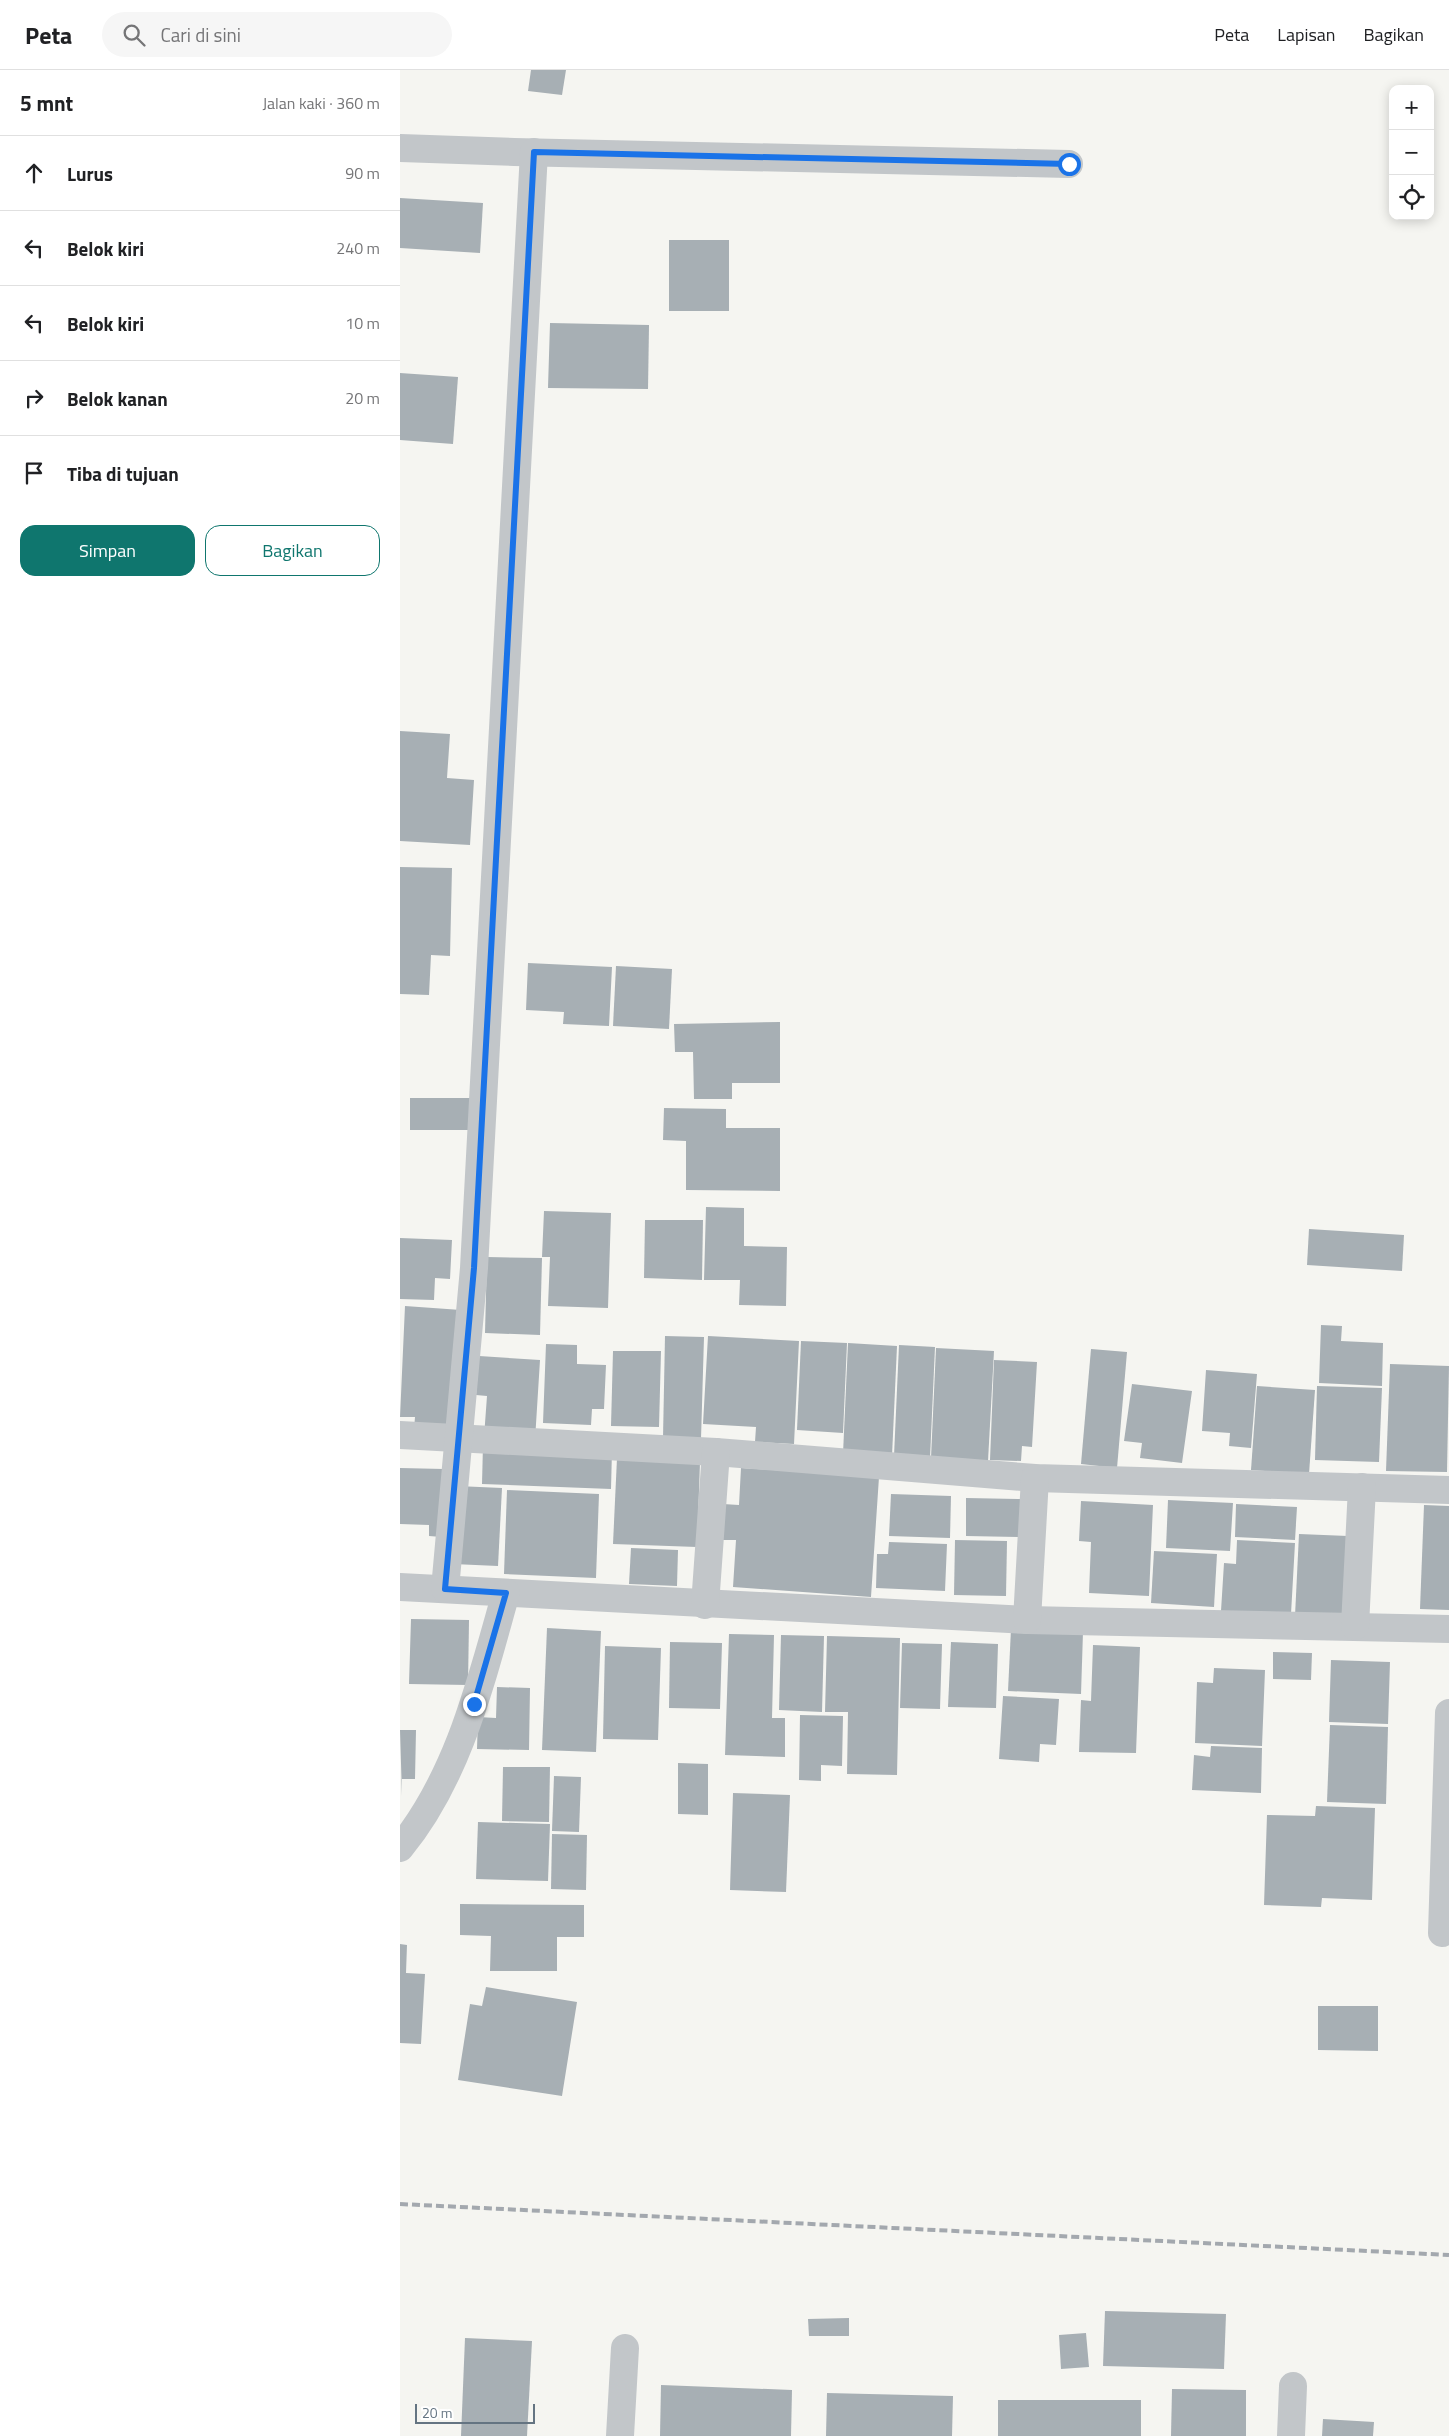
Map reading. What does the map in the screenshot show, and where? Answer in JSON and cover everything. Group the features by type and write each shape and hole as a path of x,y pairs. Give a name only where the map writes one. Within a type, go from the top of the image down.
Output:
{"street":[{"path":"400,148 1069,164"},
{"path":"445,1589 475,1258 534,152"},
{"path":"400,1435 460,1440 716,1452 1036,1478 1449,1490"},
{"path":"705,1605 716,1452"},
{"path":"1027,1620 1036,1478"},
{"path":"1355,1626 1362,1487"},
{"path":"400,1587 705,1605 1027,1620 1449,1629"},
{"path":"400,1848 430,1802 456,1751 474,1704 506,1593"},
{"path":"1442,1933 1449,1713"},
{"path":"620,2436 625,2348"},
{"path":"1291,2436 1293,2386"}],"building":[{"path":"531,70 566,70 562,95 528,91"},
{"path":"400,198 483,203 480,253 400,248"},
{"path":"669,240 729,240 729,311 669,311"},
{"path":"550,323 649,325 648,389 548,388"},
{"path":"400,373 458,377 453,444 400,440"},
{"path":"400,731 450,734 447,778 474,780 470,845 400,841"},
{"path":"400,867 452,868 450,956 431,955 429,995 400,994"},
{"path":"528,963 612,967 609,1026 563,1024 564,1012 526,1010"},
{"path":"616,966 672,969 669,1029 613,1026"},
{"path":"780,1022 780,1083 732,1083 732,1099 694,1099 693,1052 675,1052 674,1024"},
{"path":"410,1098 472,1098 472,1130 410,1130"},
{"path":"664,1108 726,1109 726,1128 780,1128 780,1191 686,1190 686,1141 663,1140"},
{"path":"706,1207 744,1208 744,1246 787,1247 786,1306 739,1305 740,1280 704,1280"},
{"path":"544,1211 611,1213 608,1308 548,1306 550,1257 542,1257"},
{"path":"645,1220 703,1220 702,1280 644,1278"},
{"path":"1309,1229 1404,1235 1402,1271 1307,1265"},
{"path":"400,1238 452,1240 450,1279 435,1278 434,1300 400,1299"},
{"path":"487,1257 542,1258 540,1335 485,1333"},
{"path":"405,1306 461,1310 454,1432 414,1429 415,1417 400,1417"},
{"path":"1321,1325 1342,1326 1341,1341 1383,1343 1382,1386 1319,1383"},
{"path":"665,1336 704,1337 701,1439 663,1438"},
{"path":"708,1336 799,1341 794,1444 755,1442 756,1427 703,1424"},
{"path":"801,1341 847,1343 843,1433 797,1430"},
{"path":"848,1343 897,1346 892,1456 843,1454"},
{"path":"546,1344 577,1345 577,1364 606,1365 604,1409 592,1409 591,1425 543,1423"},
{"path":"899,1345 935,1347 930,1458 894,1456"},
{"path":"936,1348 994,1351 988,1461 931,1458"},
{"path":"1091,1349 1127,1352 1117,1468 1081,1464"},
{"path":"613,1351 661,1351 659,1427 611,1426"},
{"path":"479,1356 540,1360 535,1440 484,1437 487,1396 476,1395"},
{"path":"994,1360 1037,1362 1032,1447 1022,1446 1021,1461 990,1460"},
{"path":"1390,1364 1449,1366 1447,1472 1386,1471"},
{"path":"1206,1370 1257,1374 1251,1448 1229,1446 1230,1433 1202,1431"},
{"path":"1132,1384 1192,1391 1182,1463 1140,1458 1142,1443 1124,1441"},
{"path":"1257,1386 1315,1390 1309,1474 1251,1470"},
{"path":"1317,1386 1382,1388 1379,1462 1315,1460"},
{"path":"483,1445 612,1450 611,1489 482,1484"},
{"path":"617,1458 700,1462 697,1547 613,1544"},
{"path":"400,1468 444,1469 442,1537 429,1536 429,1525 400,1524"},
{"path":"741,1468 879,1477 871,1597 733,1587 736,1540 720,1540 723,1504 739,1505"},
{"path":"457,1486 502,1488 498,1566 453,1564"},
{"path":"507,1490 599,1494 596,1578 504,1574"},
{"path":"891,1494 951,1496 950,1538 889,1536"},
{"path":"966,1498 1023,1499 1022,1537 966,1536"},
{"path":"1168,1500 1233,1503 1230,1551 1166,1548"},
{"path":"1081,1501 1153,1505 1149,1596 1089,1593 1091,1542 1079,1541"},
{"path":"1236,1504 1297,1507 1295,1540 1235,1537"},
{"path":"1424,1505 1449,1506 1449,1610 1420,1609"},
{"path":"1299,1534 1348,1536 1345,1619 1295,1616"},
{"path":"955,1540 1007,1541 1006,1596 954,1595"},
{"path":"1237,1540 1295,1543 1291,1614 1221,1611 1224,1563 1236,1564"},
{"path":"889,1542 947,1544 945,1591 876,1588 877,1554 888,1554"},
{"path":"631,1548 678,1550 677,1586 629,1584"},
{"path":"1154,1551 1217,1554 1214,1607 1151,1603"},
{"path":"411,1619 469,1620 468,1685 409,1684"},
{"path":"547,1628 601,1631 596,1752 542,1750"},
{"path":"1011,1629 1083,1632 1081,1694 1008,1691"},
{"path":"729,1634 774,1635 772,1718 785,1718 785,1757 725,1755"},
{"path":"781,1635 824,1636 822,1712 779,1710"},
{"path":"827,1636 900,1638 897,1775 847,1774 848,1712 825,1712"},
{"path":"670,1642 722,1643 720,1709 669,1708"},
{"path":"951,1642 998,1644 996,1708 948,1707"},
{"path":"902,1643 942,1644 940,1709 900,1708"},
{"path":"1093,1645 1140,1647 1136,1753 1079,1752 1081,1700 1091,1701"},
{"path":"605,1646 661,1648 658,1740 603,1739"},
{"path":"1273,1652 1312,1653 1311,1680 1273,1679"},
{"path":"1331,1660 1390,1662 1388,1724 1329,1722"},
{"path":"1214,1668 1265,1670 1262,1746 1195,1743 1197,1682 1213,1683"},
{"path":"497,1687 530,1688 529,1750 477,1749 478,1717 496,1718"},
{"path":"1003,1696 1059,1699 1056,1745 1040,1744 1039,1762 999,1759"},
{"path":"800,1715 843,1716 842,1766 821,1765 821,1781 799,1780"},
{"path":"1330,1725 1388,1727 1386,1804 1327,1802"},
{"path":"400,1730 416,1730 415,1779 402,1779 402,1796"},
{"path":"1211,1746 1262,1748 1261,1793 1192,1790 1194,1755 1210,1757"},
{"path":"678,1763 708,1764 708,1815 678,1814"},
{"path":"503,1767 550,1767 549,1822 502,1821"},
{"path":"554,1776 581,1777 579,1832 552,1831"},
{"path":"733,1793 790,1795 786,1892 730,1890"},
{"path":"1316,1806 1375,1808 1372,1900 1322,1898 1321,1907 1264,1905 1267,1815 1315,1816"},
{"path":"478,1822 550,1824 548,1881 476,1879"},
{"path":"552,1834 587,1835 586,1890 551,1889"},
{"path":"460,1904 584,1905 584,1937 557,1937 557,1971 490,1971 491,1936 460,1935"},
{"path":"400,1944 407,1945 406,1973 425,1974 421,2044 400,2043"},
{"path":"486,1987 577,2002 562,2096 458,2080 470,2004 482,2006"},
{"path":"1318,2006 1378,2006 1378,2051 1318,2050"},
{"path":"1105,2311 1226,2314 1224,2369 1103,2366"},
{"path":"849,2318 849,2336 809,2336 808,2319"},
{"path":"1086,2333 1089,2367 1061,2369 1059,2335"},
{"path":"465,2338 532,2341 527,2436 461,2436"},
{"path":"661,2385 792,2390 791,2436 660,2436"},
{"path":"1172,2389 1246,2390 1246,2436 1171,2436"},
{"path":"827,2393 953,2396 952,2436 826,2436"},
{"path":"998,2400 1141,2400 1141,2436 998,2436"},
{"path":"1323,2419 1374,2422 1373,2436 1322,2436"}],"railway":[{"path":"400,2204 1449,2255"}],"route":[{"path":"474,1704 506,1593 445,1589 460,1440 474,1268 534,152 1069,164"}]}
